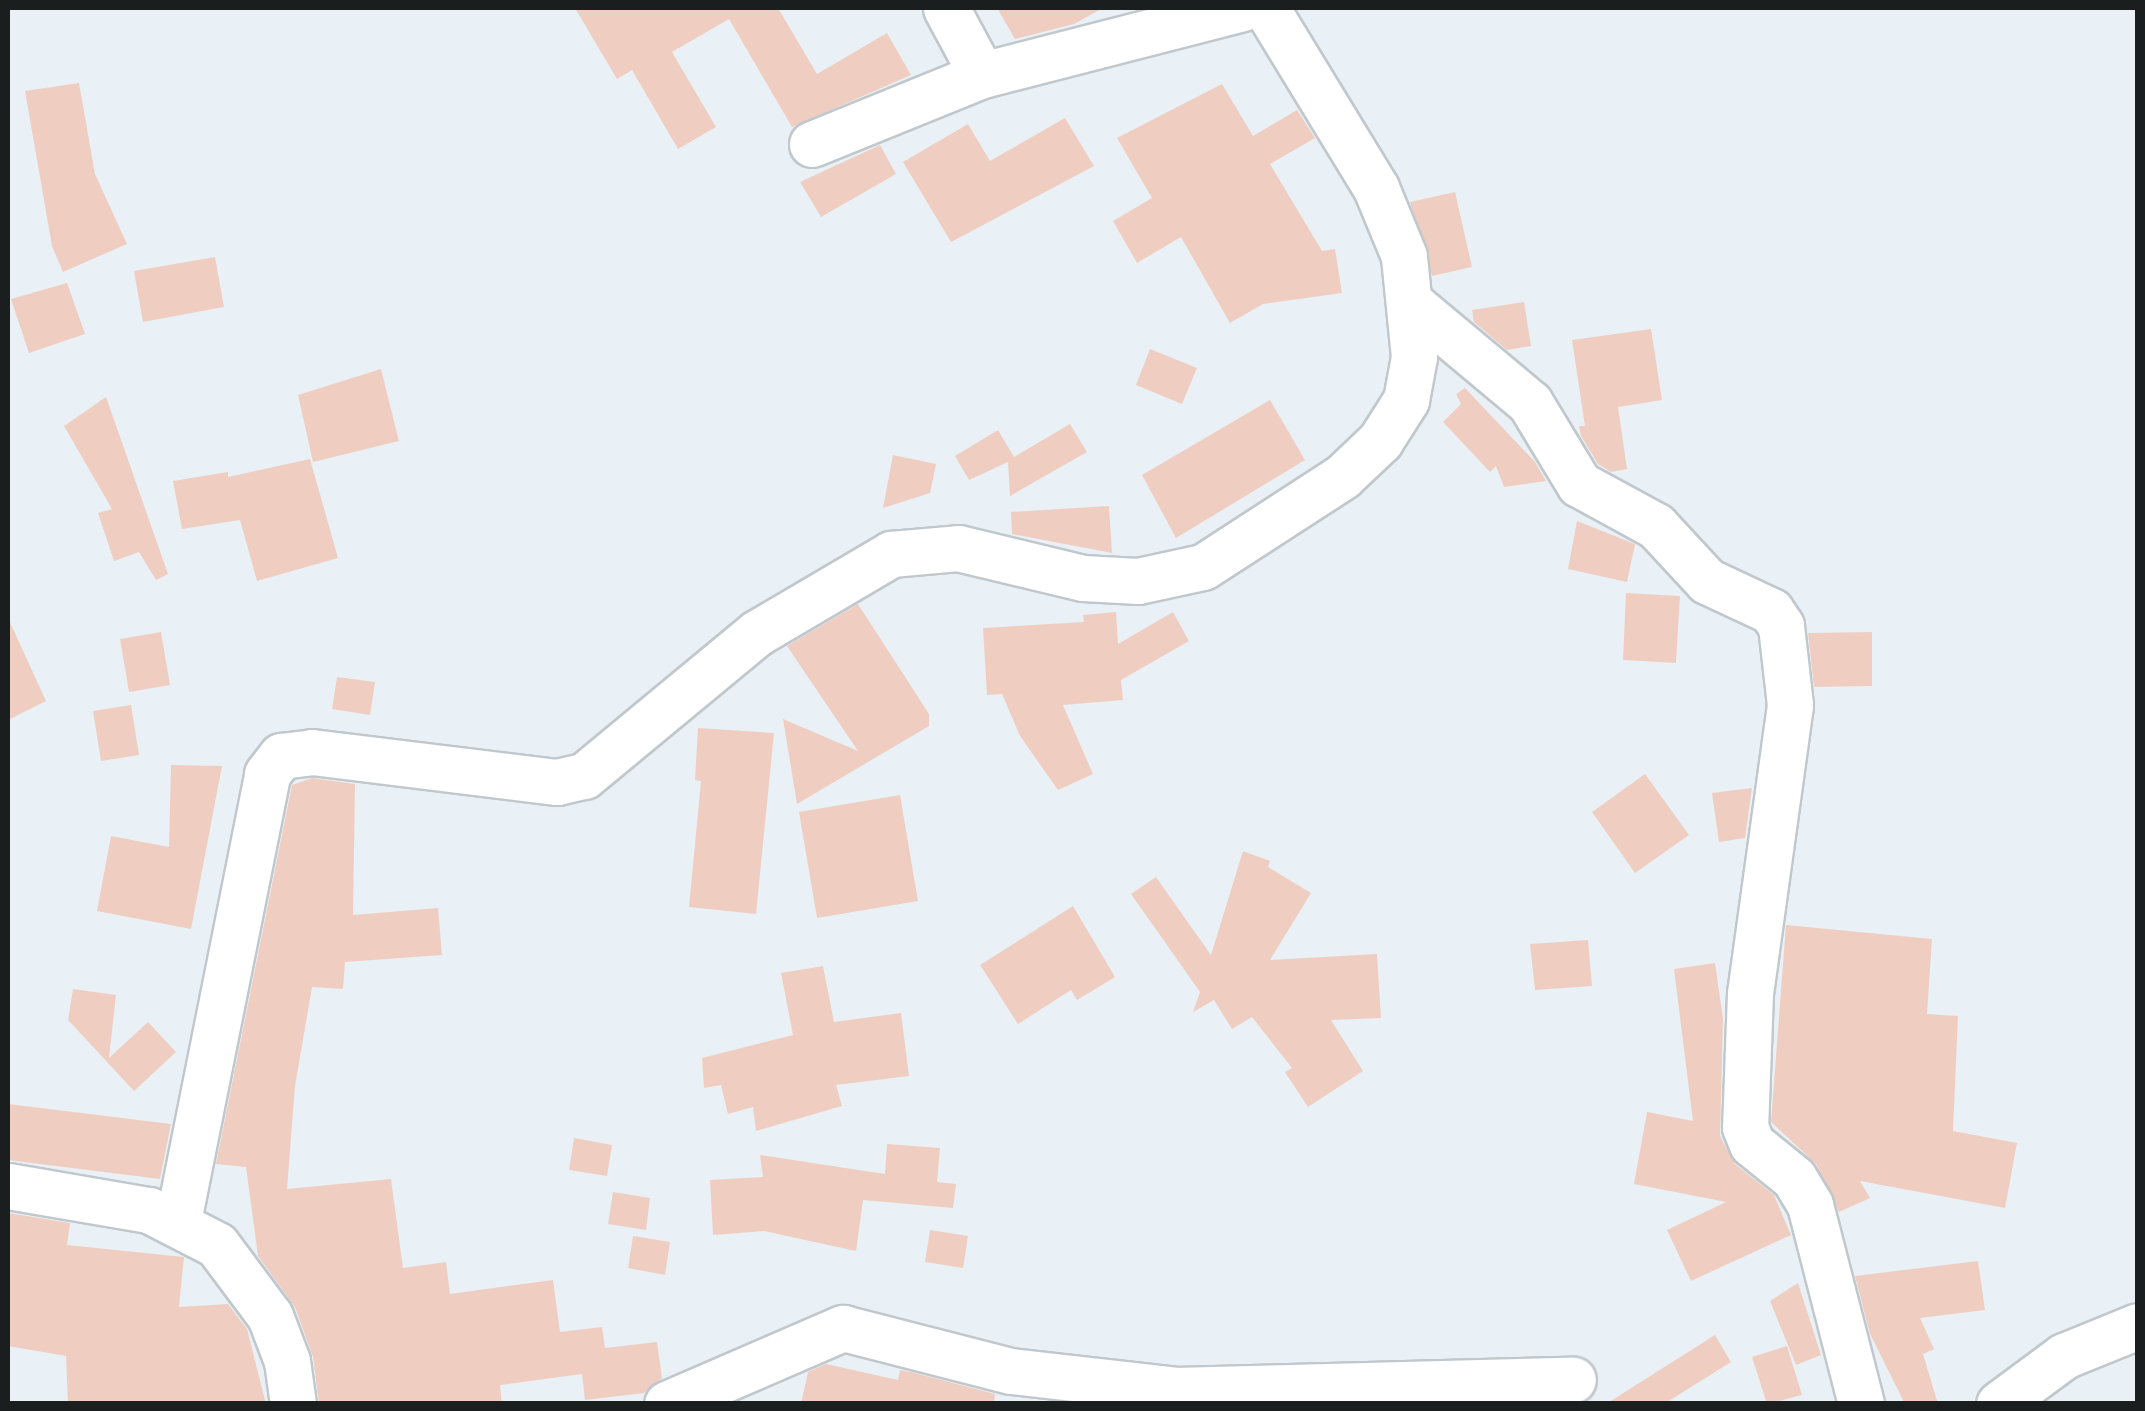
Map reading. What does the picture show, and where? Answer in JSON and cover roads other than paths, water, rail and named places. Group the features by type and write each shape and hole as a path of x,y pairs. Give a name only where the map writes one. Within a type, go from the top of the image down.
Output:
{"street":[{"path":"946,8 982,75"},
{"path":"812,144 982,75 1242,8"},
{"path":"178,1221 267,774 281,756 312,752 558,782 604,764 757,633 891,554 958,548 1083,578 1138,582 1203,567 1342,476 1380,441 1406,400 1414,357 1414,306 1404,256 1376,188 1266,8"},
{"path":"1414,306 1530,402 1579,484 1656,526 1708,581 1771,611 1781,626 1790,705 1750,993 1745,1127 1752,1144 1794,1178 1810,1204 1861,1404"},
{"path":"8,1186 178,1221 218,1245 244,1274 282,1346 293,1404"},
{"path":"2023,1395 2138,1326"},
{"path":"668,1404 843,1328 1011,1370 1178,1390 1574,1380"}]}
